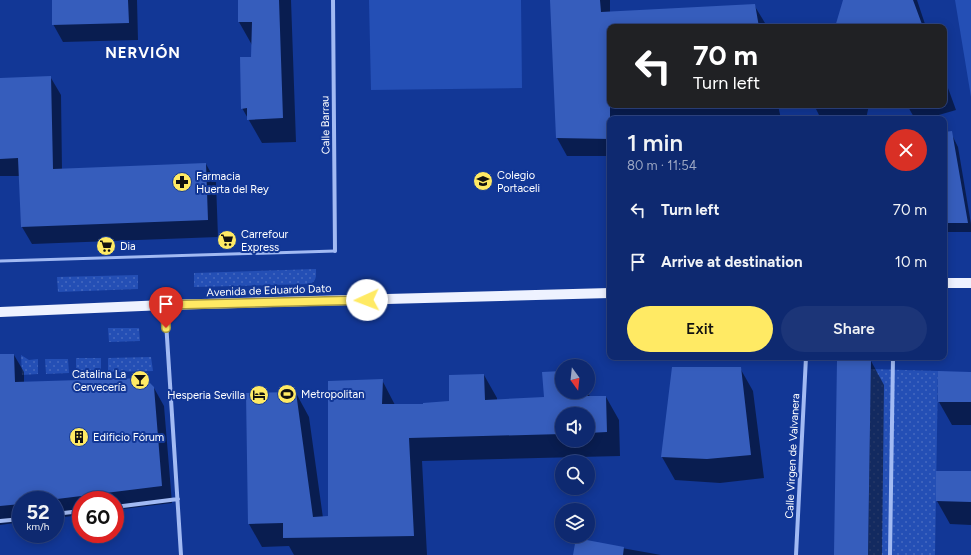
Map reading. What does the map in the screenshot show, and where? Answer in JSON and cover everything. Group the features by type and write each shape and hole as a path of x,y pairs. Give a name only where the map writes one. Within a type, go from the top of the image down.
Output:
{"main road":[{"path":"947,283 971,283"},
{"name":"Avenida de Eduardo Dato","path":"0,312 165,305 607,293"}],"street":[{"name":"Calle Barrau","path":"332,1 335,251"},
{"path":"165,305 181,555"},
{"name":"Calle Virgen de Valvanera","path":"796,555 806,360"},
{"path":"890,555 893,360"},
{"path":"124,506 178,499"},
{"path":"0,521 12,520"}],"lane":[{"path":"0,261 335,251"}],"shaded area":[{"path":"369,0 521,0 522,88 371,90"},
{"path":"955,0 971,0 971,97"},
{"path":"316,269 315,280 310,284 194,287 194,273"},
{"path":"138,275 138,289 58,292 57,277"},
{"path":"108,328 139,328 140,341 109,342"},
{"path":"21,355 29,360 38,359 38,374 22,375"},
{"path":"151,357 153,371 108,372 108,358"},
{"path":"76,358 101,358 101,373 76,373"},
{"path":"45,359 68,359 69,373 46,374"},
{"path":"871,369 938,371 935,555 868,555"}],"building":[{"path":"52,0 128,0 129,23 52,25"},
{"path":"238,0 279,0 283,118 247,120 247,108 241,109 240,57 251,57 252,22 238,22"},
{"path":"550,0 600,0 601,12 755,4 758,24 607,24 607,108 610,108 610,116 607,116 607,139 556,138"},
{"path":"843,0 913,0 922,24 836,24"},
{"path":"51,76 53,169 206,163 208,220 21,227 18,158 0,159 0,78"},
{"path":"952,131 968,223 947,223 947,132"},
{"name":"Edificio Fórum","path":"0,354 14,354 15,382 145,378 154,387 162,486 122,491 72,491 72,497 64,498 64,491 12,491 12,505 0,506"},
{"path":"837,360 871,360 868,555 834,555"},
{"path":"672,367 741,367 751,455 707,459 661,457"},
{"path":"555,371 555,399 595,399 595,396 606,396 607,432 595,433 595,407 555,407 555,434 409,438 414,536 283,538 283,523 248,524 246,393 296,392 313,517 328,516 328,381 383,379 382,404 423,404 449,401 449,375 484,374 485,400 544,397 542,372"},
{"path":"938,371 971,372 971,402 938,402"},
{"path":"936,471 971,471 971,502 936,501"},
{"path":"595,542 624,547 623,555 573,555 575,543 595,543"}],"place":[{"name":"Colegio Portaceli","path":"483,181"},
{"name":"Farmacia Huerta del Rey","path":"182,182"},
{"name":"Carrefour Express","path":"227,240"},
{"name":"Dia","path":"106,246"},
{"name":"Catalina La Cervecería","path":"140,380"},
{"name":"Metropolitan","path":"287,394"},
{"name":"Hesperia Sevilla","path":"259,395"},
{"name":"Edificio Fórum","path":"79,437"}],"district":[{"name":"NERVIÓN","path":"143,53"}],"route":[{"path":"166,328 165,305 367,300"}]}
